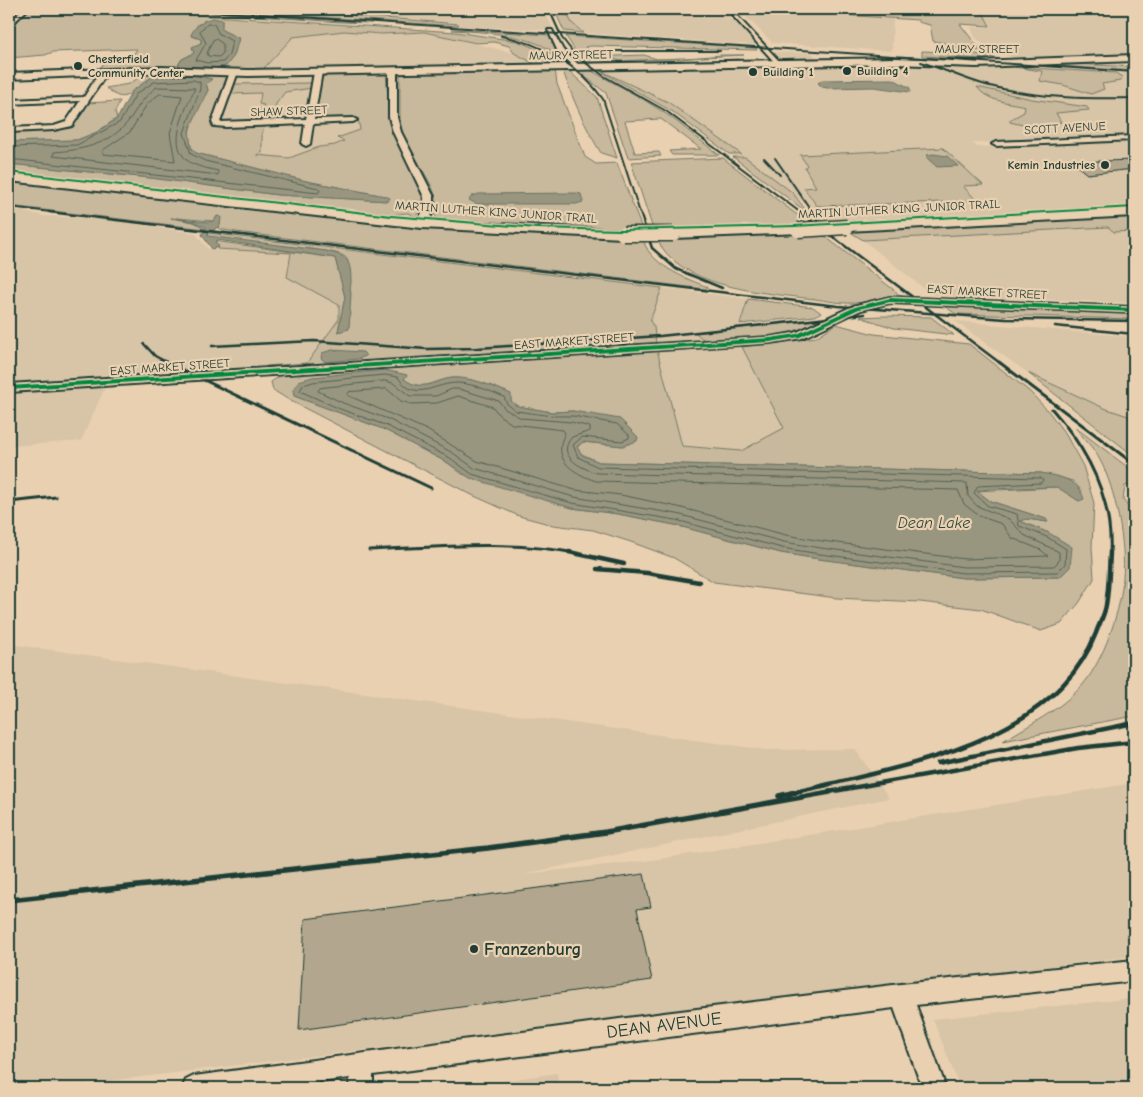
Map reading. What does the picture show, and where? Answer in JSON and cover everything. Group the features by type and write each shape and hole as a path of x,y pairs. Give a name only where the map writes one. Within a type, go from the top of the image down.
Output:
{"main road":[{"name":"MAURY STREET","path":"9,76 162,70 318,72 916,61 976,64 1134,58"},
{"path":"9,177 422,224 508,230 623,234 798,230 1134,212"}],"street":[{"path":"9,25 25,9"},
{"path":"735,17 779,64"},
{"path":"550,30 560,51 578,67"},
{"path":"393,70 393,116 397,132 429,197 429,208 422,224"},
{"path":"9,130 58,128 70,123 104,72"},
{"name":"SHAW STREET","path":"234,72 216,122 226,125 353,120"},
{"path":"306,144 318,72"},
{"path":"9,102 86,99"},
{"name":"SCOTT AVENUE","path":"996,144 1134,138"},
{"name":"EAST MARKET STREET","path":"9,388 770,340 798,336 857,308 890,300 1134,310"},
{"name":"DEAN AVENUE","path":"194,1088 362,1064 901,995 1134,970"},
{"path":"901,995 934,1088"},
{"path":"361,1088 362,1064"}],"shaded area":[{"path":"29,9 104,9 455,32 517,41 532,47 562,66 448,67 535,64 514,53 509,46 494,42 476,43 424,32 381,34 344,31 293,37 264,68 272,69 268,71 97,71 105,62 131,58 137,49 53,52 45,55 9,58 9,29","holes":["222,21 221,30 239,39 235,47 234,56 221,68 178,65 182,59 194,53 193,47 201,43 201,39 191,35 198,24"]},
{"path":"148,9 165,9 372,23 341,22"},
{"path":"191,9 273,9 459,24 457,26"},
{"path":"273,9 544,9 553,30 457,26 459,24"},
{"path":"554,9 564,9 572,23 583,33 564,31"},
{"path":"564,9 812,9 828,14 893,13 892,51 773,43 746,17 722,19 735,20 757,45 583,33 572,23"},
{"path":"812,9 992,9 982,11 990,26 960,24 981,51 949,48 945,43 933,41 930,25 918,22 918,20 828,14"},
{"path":"1134,9 1134,55 1017,59 989,49 975,37 971,27 991,27 978,10"},
{"path":"452,30 549,35 558,56 536,43 522,39 493,33"},
{"path":"344,31 381,34 424,32 514,53 537,64 264,69 293,37"},
{"path":"566,36 756,48 757,50 585,47 592,52 612,53 602,57 603,60 617,63 738,59 747,61 591,66 576,52"},
{"path":"922,51 971,53 1005,60 922,56"},
{"path":"772,52 812,53 819,62 782,62"},
{"path":"644,55 661,59 620,61 611,58 616,56"},
{"path":"721,55 744,55 699,57"},
{"path":"699,57 681,59 661,59"},
{"name":"Kemin Industries","path":"905,63 992,65 1134,74 1134,135 973,143 977,147 1134,140 1134,206 832,223 668,102 598,69"},
{"path":"1059,63 1134,67 1134,71 1027,64"},
{"path":"1015,67 1116,73 1123,78 1120,81 1102,84 1104,89 1091,94 1063,85 1040,81 1042,71"},
{"path":"595,68 668,102 741,154 729,154 673,112"},
{"path":"567,69 597,97 617,158 601,153 575,103 563,71"},
{"path":"575,69 588,69 643,99 672,118 719,155 672,155 669,151 701,149 661,119 625,121 635,153 659,152 661,156 628,158 606,93"},
{"path":"555,70 557,84 585,157 596,164 617,163 642,229 526,226 437,218 435,215 436,197 403,135 400,122 400,73"},
{"path":"147,72 229,74 211,126 265,125 262,134 262,153 257,155 289,158 319,147 335,145 344,141 337,138 360,130 358,118 313,119 320,74 386,73 390,125 422,196 421,212 415,216 407,213 389,215 9,172 9,164 151,178 278,195 388,201 385,196 306,181 196,153 191,146 189,138 192,121 208,90 204,76 169,75 152,77 123,97 116,95 106,88 129,84"},
{"path":"312,74 313,84 235,84 240,75"},
{"path":"311,83 312,88 285,92 276,104 273,119 269,122 254,123 255,116 264,105 259,104 261,93 230,94 235,84"},
{"path":"977,87 1032,99 1087,107 1089,110 1056,113 1061,122 1048,125 1029,126 1017,124 1010,122 1010,120 1024,112 1025,106 993,99"},
{"path":"312,88 306,117 299,120 269,122 273,119 276,104 285,92"},
{"path":"261,93 258,100 264,105 263,109 258,112 254,123 219,123 230,94"},
{"path":"120,101 115,112 117,118 97,132 77,140 9,142 9,132 57,130 70,127 87,103"},
{"path":"358,121 360,130 338,138 344,140 335,145 319,147 289,158 256,155 262,153 262,134 265,125"},
{"path":"943,148 983,185 963,186 977,201 817,206 804,188 816,187 805,168 807,165 800,155"},
{"path":"733,157 745,157 748,159 793,193 808,213"},
{"path":"723,158 809,224 653,229 631,162"},
{"path":"9,179 422,228 643,237 651,255 668,269 708,287 705,289 236,232 219,229 220,223 214,221 176,218 194,222 206,229 9,206"},
{"path":"9,209 44,216 98,219 195,233 208,249 291,253 286,276 339,305 339,319 307,363 110,376 81,441 9,446"},
{"path":"1134,214 1134,231 1114,232 1108,227 863,240 847,230"},
{"path":"1108,227 1114,232 1134,231 1134,303 932,295 863,240"},
{"path":"818,231 903,297 842,303 765,293 721,284 700,277 682,267 667,254 656,237"},
{"path":"208,233 662,288 650,321 654,327 656,344 267,369 266,366 307,363 339,319 339,305 287,277 291,253 217,249 219,247 214,241 335,258 345,297 338,331 345,321 349,310 350,277 347,259 340,254 326,251 215,238 208,236"},
{"path":"662,288 748,299 736,336 784,428 741,451 682,446 650,321"},
{"path":"748,299 813,307 821,313 815,316 740,324"},
{"path":"941,304 1134,313 1134,319 956,314"},
{"path":"860,317 931,317 954,335 894,328"},
{"path":"817,320 797,330 781,334 729,341 706,340 696,333"},
{"path":"955,321 1134,337 1134,418 1104,408 1028,373"},
{"path":"836,324 874,334 969,344 1029,391 1049,412 1066,435 1083,466 1094,503 1092,547 1094,579 1079,603 1061,624 1041,631 981,609 920,602 837,598 714,582 674,558 631,542 593,530 553,525 519,516 472,495 289,400 273,390 271,382 281,375 657,350 682,446 741,451 784,428 742,347 816,337","holes":["406,375 404,379 418,385 431,384 451,378 472,380 510,394 511,401 517,406 552,412 573,411 601,417 623,446 582,442 577,448 582,454 599,462 1041,473 1073,481 1082,491 1079,501 1057,487 977,491 990,501 1046,519 1047,522 1027,519 1020,521 1049,533 1060,577 964,578 781,553 675,525 618,514 572,508 462,474 448,463 383,429 294,396"]},
{"path":"1028,373 1104,408 1134,418 1134,456"},
{"path":"1075,427 1134,472 1134,484 1125,486 1123,500 1134,514 1134,716 1003,741 1060,705 1080,688 1088,678 1101,656 1116,616 1122,590 1123,549 1119,518 1111,486 1100,460"},
{"path":"9,644 766,750 855,749 889,798 524,874 653,860 1134,783 1134,956 51,1088 9,1088"},
{"path":"1134,998 1134,1088 960,1088 933,1019"},
{"path":"557,1073 559,1088 453,1088"}],"water":[{"path":"213,18 222,20 222,30 239,38 234,56 226,66 213,68 178,66 181,60 194,53 192,47 201,43 201,39 191,36 194,29 203,21"},
{"path":"194,75 212,79 206,84 208,90 189,130 191,148 196,153 306,181 390,198 388,201 278,195 151,178 9,164 9,142 77,140 97,132 117,119 132,91 152,77"},
{"path":"893,79 910,88 910,92 874,87 827,88 822,87 818,83 822,80"},
{"path":"927,155 947,156 958,166 937,167 927,158"},
{"path":"479,194 581,194 583,202 576,204 477,204 469,200 472,196"},
{"path":"217,216 221,217 220,226 208,233 208,236 326,251 343,257 349,263 351,274 349,329 338,332 345,297 335,258 218,240 215,242 219,247 212,249 202,235 206,227 194,222 171,218 208,222 214,221"},
{"path":"332,350 363,352 366,356 358,359 325,362 321,358 322,353"},
{"name":"Dean Lake","path":"385,370 407,375 404,379 418,385 431,384 451,378 479,382 511,394 511,401 517,406 552,412 573,411 620,419 638,437 637,441 623,446 583,442 577,447 582,455 599,462 1041,473 1061,477 1077,487 1084,499 1079,501 1057,487 977,491 990,501 1046,519 1048,522 1027,519 1020,521 1049,533 1072,547 1070,567 1060,577 964,578 781,553 675,525 618,514 572,508 470,478 448,463 383,429 294,396 293,390 299,381 312,377"}],"building":[{"name":"Kemin Industries","path":"1134,160 1134,169 1087,174 1072,162"},
{"name":"Franzenburg","path":"644,874 651,907 637,909 652,980 299,1030 305,919"}],"railway":[{"path":"122,9 187,13"},
{"path":"180,9 560,34"},
{"path":"549,9 560,34"},
{"path":"560,34 1134,72"},
{"path":"560,34 576,56 604,76 666,111 801,213"},
{"path":"501,36 530,44 558,57 594,87 603,99 640,213"},
{"path":"594,51 720,51"},
{"path":"921,62 978,83 1022,93 1078,98 1134,98"},
{"path":"764,158 780,175"},
{"path":"775,158 813,213"},
{"path":"9,207 59,213"},
{"path":"49,212 838,306 934,314"},
{"path":"640,212 652,248 676,269 722,288"},
{"path":"800,212 934,314"},
{"path":"812,212 818,221"},
{"path":"212,346 314,341 427,349 478,348 660,336 865,314"},
{"path":"934,314 1005,319 1134,321"},
{"path":"934,314 1000,363"},
{"path":"1055,326 1134,334"},
{"path":"144,344 155,356 167,363"},
{"path":"999,362 1134,464"},
{"path":"167,363 431,488"},
{"path":"1052,409 1065,424 1087,458 1095,475 1107,513 1110,552"},
{"path":"9,502 56,497"},
{"path":"369,550 446,546 498,546 570,552"},
{"path":"570,552 575,553"},
{"path":"570,552 624,564"},
{"path":"822,786 900,767 980,740 1017,721 1050,698 1077,668 1096,633 1106,605 1110,552"},
{"path":"597,569 647,573 699,582"},
{"path":"938,763 1134,723"},
{"path":"823,793 1078,748 1134,742"},
{"path":"790,793 827,785"},
{"path":"779,796 796,792"},
{"path":"9,900 488,848 606,832 830,792"}],"cycle path":[{"name":"MARTIN LUTHER KING JUNIOR TRAIL","path":"9,172 391,216 537,228 622,230 794,226 1134,207"},
{"path":"9,388 770,340 798,336 857,308 890,300 1134,310"}],"place":[{"name":"Chesterfield Community Center","path":"78,66"},
{"name":"Building 4","path":"847,71"},
{"name":"Building 1","path":"753,72"},
{"name":"Kemin Industries","path":"1105,165"},
{"name":"Franzenburg","path":"474,949"}]}
